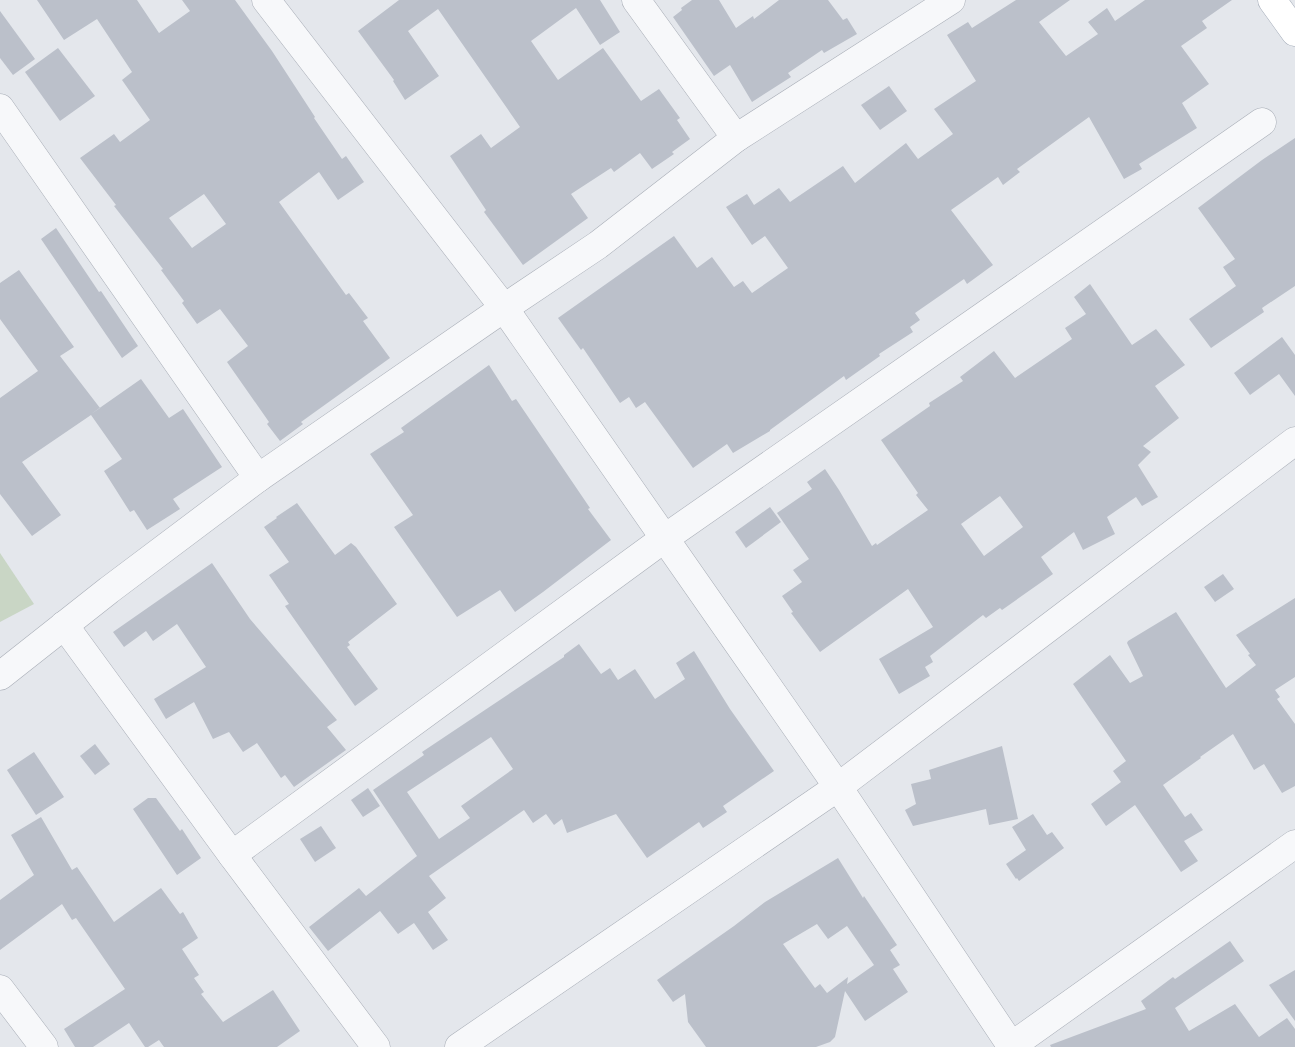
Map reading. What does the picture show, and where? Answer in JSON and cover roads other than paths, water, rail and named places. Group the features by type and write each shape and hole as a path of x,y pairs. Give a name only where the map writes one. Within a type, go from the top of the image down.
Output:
{"main road":[{"path":"1272,0 1295,32"}],"street":[{"path":"266,0 504,308 838,787 1011,1047 1295,844"},
{"path":"636,0 736,138"},
{"path":"0,676 258,478 598,245 736,138 937,4"},
{"path":"0,108 258,478"},
{"path":"232,855 664,538 1262,122"},
{"path":"460,1047 838,787 1295,441"},
{"path":"64,626 376,1047"},
{"path":"2,997 44,1047"}]}
